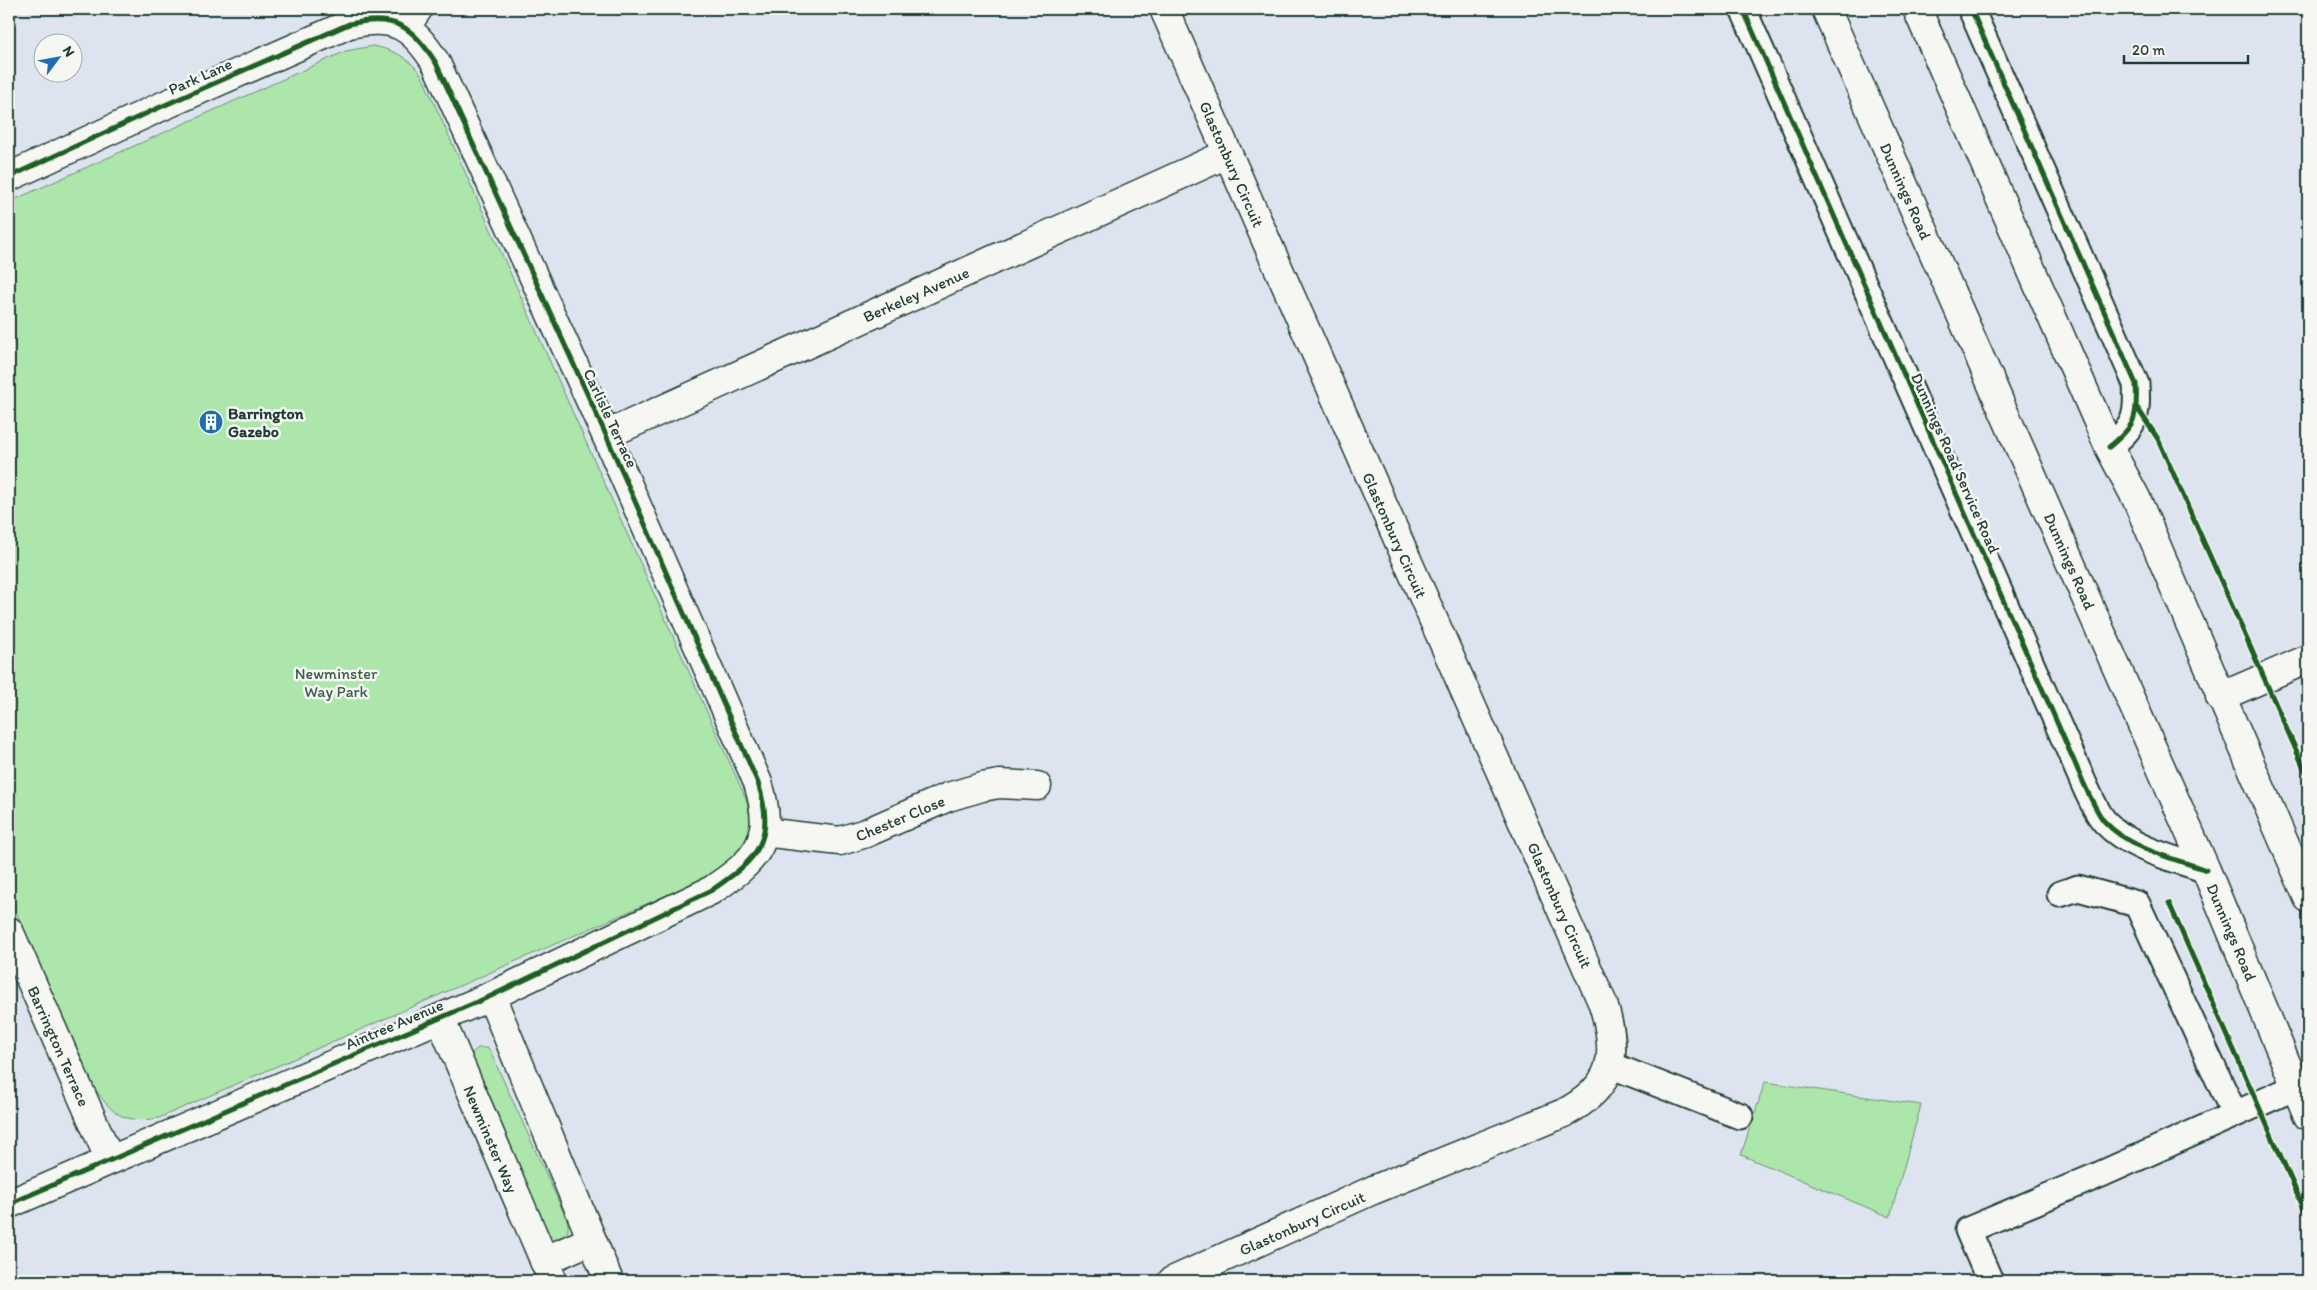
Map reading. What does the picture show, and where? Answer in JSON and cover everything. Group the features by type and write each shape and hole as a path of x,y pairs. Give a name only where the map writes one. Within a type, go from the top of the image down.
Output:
{"street":[{"name":"Glastonbury Circuit","path":"1164,9 1603,1004 1612,1032 1610,1065 1602,1082 1583,1103 1373,1190 1172,1281"},
{"name":"Dunnings Road","path":"1826,9 2206,870 2308,1116"},
{"path":"1917,9 2108,447 2136,498 2308,898"},
{"name":"Park Lane","path":"9,177 337,28 377,19 396,23 411,18"},
{"name":"Carlisle Terrace","path":"411,18 423,43 436,63 606,435 758,782 765,814 763,832"},
{"name":"Berkeley Avenue","path":"606,435 1227,154"},
{"path":"2220,696 2308,659"},
{"name":"Chester Close","path":"763,832 840,841 866,833 948,797 982,787 999,784 1037,786"},
{"name":"Aintree Avenue","path":"9,1204 491,996 712,890 736,874 754,856 763,832"},
{"name":"Barrington Terrace","path":"9,931 110,1160"},
{"path":"491,996 609,1281"},
{"name":"Newminster Way","path":"440,1018 548,1271 591,1240"}],"lane":[{"name":"Dunnings Road Service Road","path":"1743,9 2066,743 2103,821 2122,837 2136,844 2206,870"},
{"path":"1971,9 2136,384 2138,408 2133,422 2125,434 2108,447"},
{"path":"2069,891 2137,904 2234,1113"},
{"path":"1610,1065 1740,1116"},
{"path":"1990,1281 1968,1230 2099,1175 2234,1113 2296,1087"}],"green space":[{"name":"Newminster Way Park","path":"373,46 401,56 412,64 422,76 746,799 750,816 750,830 747,842 732,861 694,883 159,1118 127,1118 112,1110 93,1085 9,896 9,202 346,51"},
{"path":"478,1048 487,1048 490,1051 568,1222 568,1231 563,1237 556,1238 548,1233 473,1062 472,1053"},
{"path":"1765,1082 1921,1105 1890,1217 1741,1155"}],"cycle path":[{"path":"1743,9 2096,809 2105,822 2115,831 2139,846 2206,870"},
{"path":"1971,9 2136,384 2136,405 2133,420 2124,433 2109,447"},
{"path":"9,177 156,109 349,24 365,21 390,22 410,31 419,39 436,63 606,435 758,783 765,819 763,834 752,858 712,890 491,996 9,1204"},
{"path":"2138,409 2158,439 2308,777"},
{"path":"2169,903 2308,1218"}],"place":[{"name":"Barrington Gazebo","path":"211,422"}]}
